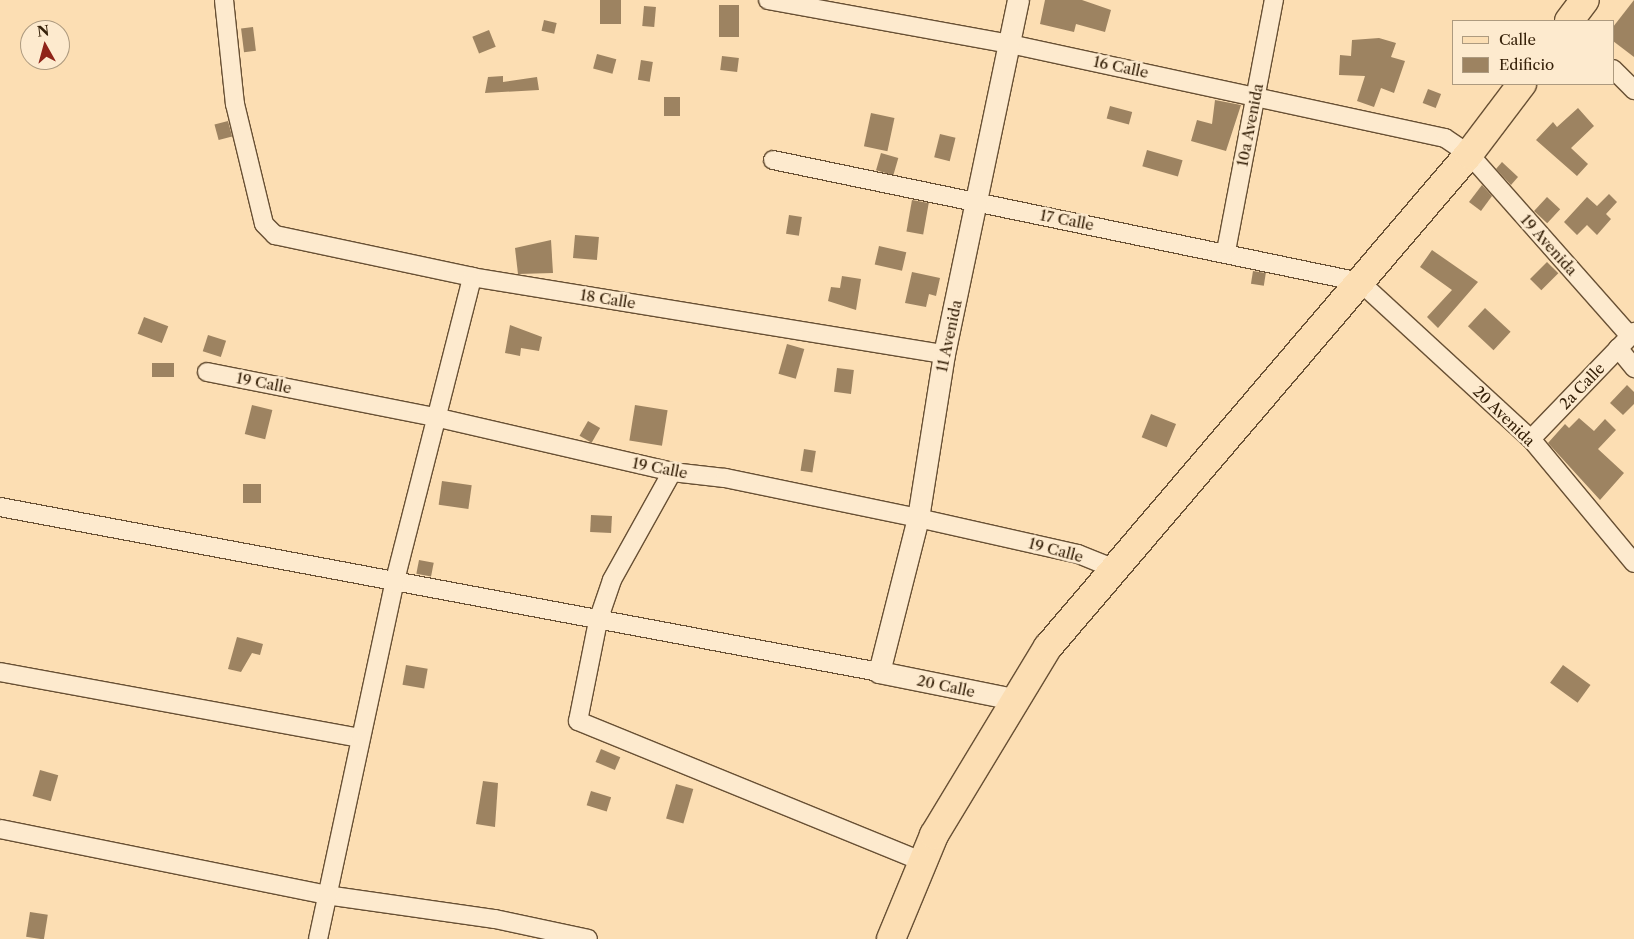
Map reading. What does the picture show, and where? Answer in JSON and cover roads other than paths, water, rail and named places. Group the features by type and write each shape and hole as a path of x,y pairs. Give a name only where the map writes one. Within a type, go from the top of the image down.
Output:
{"main road":[{"path":"891,939 923,862 1013,699 1112,568 1469,154 1521,85"}],"street":[{"name":"18 Calle","path":"224,0 235,104 264,224 275,235 472,277 944,354"},
{"name":"16 Calle","path":"768,0 1010,44 1417,129 1445,138 1469,154"},
{"name":"11 Avenida","path":"879,672 918,518 944,354 978,203 1018,0"},
{"name":"10a Avenida","path":"1226,251 1274,0"},
{"path":"1614,70 1634,90"},
{"name":"19 Avenida","path":"1469,154 1627,339 1634,368"},
{"name":"17 Calle","path":"773,160 978,203 1226,251 1360,282"},
{"path":"318,939 394,584 439,418 472,277"},
{"name":"20 Avenida","path":"1360,282 1531,439 1634,563"},
{"name":"2a Calle","path":"1531,439 1627,339"},
{"name":"19 Calle","path":"207,372 439,418 672,472 725,478 918,518 1078,554 1112,568"},
{"path":"672,472 612,580 598,621 578,721 923,862"},
{"path":"0,507 394,584 879,672"},
{"path":"0,672 360,738"},
{"name":"20 Calle","path":"879,672 1013,699"},
{"path":"0,829 326,895 495,919 588,939"}]}
